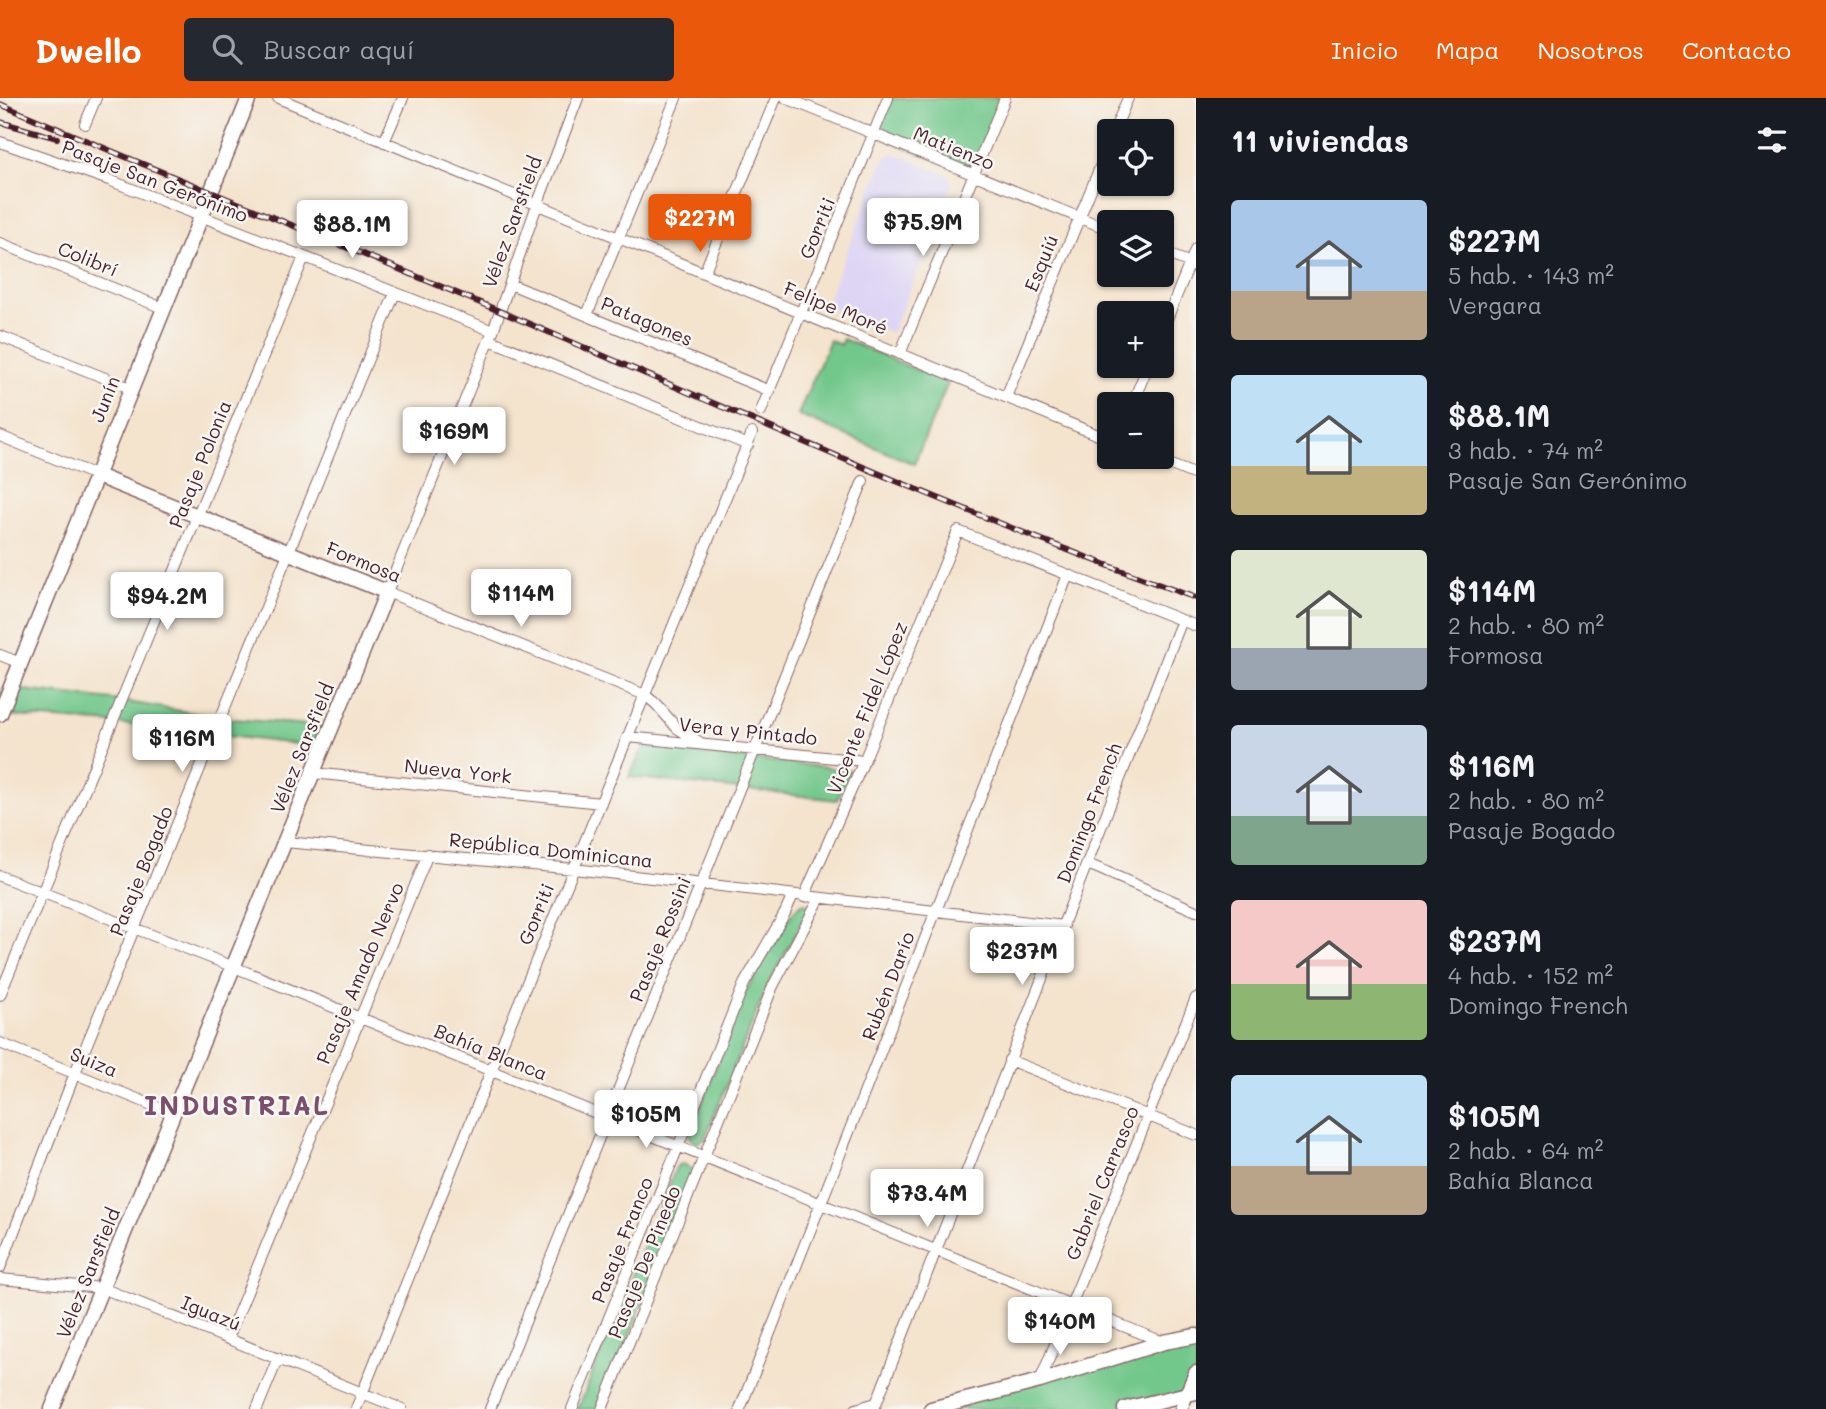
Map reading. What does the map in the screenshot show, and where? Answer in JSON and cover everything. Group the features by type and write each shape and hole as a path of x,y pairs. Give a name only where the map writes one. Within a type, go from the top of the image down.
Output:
{"main road":[{"name":"Junín","path":"0,714 249,98"},
{"name":"Formosa","path":"95,475 387,592"},
{"name":"Vélez Sarsfield","path":"52,1409 387,592"},
{"path":"931,1409 1040,1381 1164,1342 1196,1336"},
{"path":"1125,1409 1192,1392 1196,1373"}],"street":[{"path":"85,124 96,98"},
{"name":"Felipe Moré","path":"278,98 1097,435"},
{"path":"384,142 403,98"},
{"name":"Vélez Sarsfield","path":"387,592 492,335 578,98"},
{"path":"587,315 676,98"},
{"path":"704,273 776,98"},
{"name":"Matienzo","path":"786,98 1097,225"},
{"name":"Gorriti","path":"761,411 888,98"},
{"path":"900,354 1005,98"},
{"path":"1119,119 1128,98"},
{"name":"Pasaje San Gerónimo","path":"0,142 109,180 395,293 748,444"},
{"name":"Esquiú","path":"1006,397 1097,174"},
{"name":"Colibrí","path":"0,243 163,308"},
{"path":"1174,305 1193,264 1196,248"},
{"name":"Pasaje Polonia","path":"0,995 304,257"},
{"path":"1174,257 1193,264"},
{"name":"Patagones","path":"510,284 769,391"},
{"name":"Pasaje Bogado","path":"0,1268 75,1073 395,293"},
{"path":"0,336 130,388"},
{"name":"Gorriti","path":"356,1409 752,433"},
{"name":"Formosa","path":"0,436 95,475"},
{"path":"1174,466 1196,475"},
{"name":"Pasaje Rossini","path":"490,1409 863,481"},
{"name":"Vicente Fidel López","path":"804,897 864,761 958,531 1068,575"},
{"path":"1068,575 1196,626"},
{"name":"Rubén Darío","path":"740,1409 1068,575"},
{"name":"Formosa","path":"387,592 645,695 677,728 701,743"},
{"name":"Domingo French","path":"875,1406 1182,620"},
{"path":"0,655 20,663"},
{"name":"Vera y Pintado","path":"628,737 864,761"},
{"name":"Nueva York","path":"313,773 601,803"},
{"name":"República Dominicana","path":"285,842 574,869 1063,926"},
{"name":"Pasaje Amado Nervo","path":"228,1338 428,854"},
{"path":"1087,864 1196,911"},
{"name":"Bahía Blanca","path":"0,876 234,967 1164,1342"},
{"name":"Pasaje Franco","path":"572,1409 744,984 793,895"},
{"name":"Pasaje De Pinedo","path":"602,1409 773,986 820,898"},
{"name":"Gabriel Carrasco","path":"1040,1381 1196,998"},
{"name":"Suiza","path":"0,1043 174,1114"},
{"path":"1009,1060 1196,1135"},
{"name":"Iguazú","path":"0,1279 102,1288 402,1409"},
{"path":"257,1409 278,1359"},
{"path":"1181,1409 1192,1392"},
{"path":"856,1409 875,1406"}],"shaded area":[{"path":"893,153 949,176 952,186 892,333 825,306 884,159"}],"green space":[{"path":"888,98 1005,98 973,175 874,134"},
{"path":"843,339 948,383 914,464 798,415 830,340 840,345"},
{"path":"24,690 122,701 222,718 331,727 323,747 113,723 0,715 0,692"},
{"path":"644,747 850,770 837,800 629,777"},
{"path":"805,903 809,909 767,987 704,1140 696,1143 690,1138 690,1133 747,989 792,913"},
{"path":"684,1164 693,1170 693,1176 600,1409 578,1409 675,1170 678,1165"},
{"path":"1196,1336 1196,1373 1188,1392 1125,1409 931,1409"}],"railway":[{"path":"0,104 441,287 935,497 1196,598"},
{"path":"0,122 57,138"}],"district":[{"name":"INDUSTRIAL","path":"237,1106"}]}
